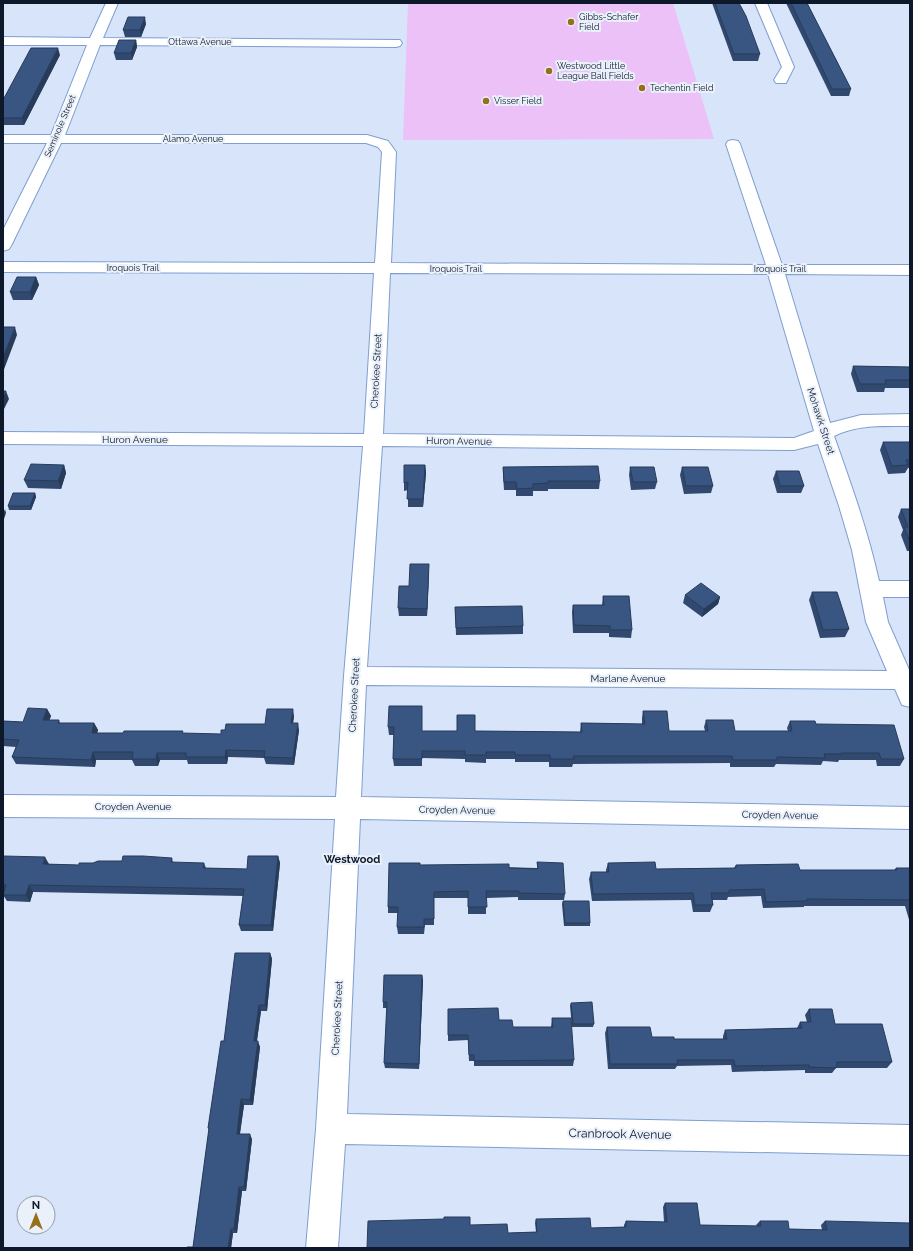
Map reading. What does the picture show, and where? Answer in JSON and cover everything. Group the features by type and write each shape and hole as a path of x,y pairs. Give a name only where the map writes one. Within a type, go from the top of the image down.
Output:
{"street":[{"name":"Seminole Street","path":"3,246 56,139 95,41 112,3"},
{"path":"761,3 788,67 781,80"},
{"name":"Ottawa Avenue","path":"3,41 396,43"},
{"name":"Alamo Avenue","path":"3,139 346,139 374,140 383,144"},
{"name":"Cherokee Street","path":"322,1248 331,1129 355,676 373,440 390,152 383,144"},
{"name":"Mohawk Street","path":"733,144 774,269 824,434 849,506 862,550 877,622 906,689"},
{"name":"Iroquois Trail","path":"3,267 910,270"},
{"name":"Huron Avenue","path":"3,438 373,440 778,445 805,443 845,424 857,422 910,420"},
{"path":"870,589 910,589"},
{"name":"Marlane Avenue","path":"355,676 906,689"},
{"name":"Croyden Avenue","path":"3,806 348,808 910,818"},
{"name":"Cranbrook Avenue","path":"331,1129 910,1140"}],"shaded area":[{"name":"Westwood Little League Ball Fields","path":"408,3 673,3 714,139 403,140"}],"building":[{"path":"715,3 739,3 746,16 760,54 734,54"},
{"path":"791,3 807,3 851,89 832,89"},
{"path":"128,17 145,17 140,30 123,30"},
{"path":"119,40 136,40 131,53 114,53"},
{"path":"31,48 58,48 22,118 3,118 3,100"},
{"path":"17,277 36,277 30,292 10,292"},
{"path":"3,327 15,327 3,357"},
{"path":"853,366 910,367 910,380 885,380 886,384 860,384"},
{"path":"883,442 910,442 910,460 906,460 908,465 892,466"},
{"path":"31,464 64,465 58,481 24,480"},
{"path":"404,465 425,465 423,499 407,499 408,482 404,483"},
{"path":"598,466 600,481 548,481 548,483 533,484 533,488 517,489 516,482 504,482 503,467"},
{"path":"630,467 654,467 657,482 633,482"},
{"path":"682,467 708,467 713,486 686,486"},
{"path":"776,471 799,471 804,486 780,486"},
{"path":"13,493 35,493 30,506 8,506"},
{"path":"901,509 910,509 910,542 904,527 908,527"},
{"path":"410,564 429,564 427,609 398,608 399,586 409,586"},
{"path":"701,583 720,597 704,609 685,595"},
{"path":"812,592 837,592 849,629 823,630"},
{"path":"603,596 629,596 632,630 610,630 610,626 574,625 573,605 604,605"},
{"path":"522,606 523,626 456,628 455,607"},
{"path":"389,706 422,706 422,731 457,731 457,715 475,715 475,731 582,732 581,723 645,724 643,711 667,711 669,731 708,731 706,720 733,720 735,731 792,731 790,721 815,721 816,724 894,725 904,759 881,759 879,753 841,753 842,754 824,754 825,758 777,757 777,760 733,760 732,756 573,756 574,759 550,759 550,755 515,755 515,752 486,752 486,755 465,755 465,751 422,751 422,759 393,759 394,727 388,727"},
{"path":"28,708 47,709 43,720 59,720 58,723 94,723 92,733 123,733 124,731 183,731 182,733 221,734 221,730 225,730 226,724 265,724 267,709 293,709 291,723 298,723 293,758 264,757 265,751 226,750 225,757 186,757 186,753 157,753 156,759 132,759 133,752 93,752 91,760 12,757 19,740 3,739 3,721 23,722"},
{"path":"3,856 45,857 43,864 79,865 79,863 93,863 98,861 122,861 123,856 143,856 172,858 171,862 204,863 203,868 247,869 248,856 278,856 271,925 239,925 244,889 29,885 26,895 3,895 6,885 3,885"},
{"path":"537,862 563,863 565,894 519,893 519,891 486,891 487,907 468,907 468,891 434,892 434,919 424,919 424,927 397,927 398,907 388,907 389,863 420,863 420,865 509,864 509,868 538,869"},
{"path":"655,862 656,869 736,868 736,865 798,864 800,870 897,870 896,868 910,868 910,902 909,900 807,899 807,901 766,902 764,889 729,890 729,893 711,893 713,905 695,905 693,893 593,894 591,872 609,872 608,863"},
{"path":"563,901 589,901 590,923 565,923"},
{"path":"235,953 270,953 265,1005 259,1005 254,1041 258,1041 250,1100 241,1099 237,1134 250,1134 244,1187 239,1187 234,1229 231,1229 228,1248 187,1248 193,1247 208,1128 221,1041 224,1041"},
{"path":"384,975 422,975 419,1064 384,1063 387,1002 383,1002"},
{"path":"592,1002 594,1024 573,1024 571,1003"},
{"path":"498,1008 499,1020 512,1020 513,1027 553,1027 552,1018 571,1018 574,1060 474,1061 474,1055 469,1055 468,1035 448,1035 448,1009"},
{"path":"809,1009 832,1009 835,1024 882,1024 892,1062 837,1062 836,1068 809,1067 809,1065 735,1066 734,1060 677,1060 678,1064 610,1064 607,1027 650,1027 652,1037 674,1037 674,1039 727,1039 725,1030 802,1028 800,1022 811,1022"},
{"path":"665,1203 697,1203 700,1225 761,1226 760,1221 788,1221 789,1229 827,1230 825,1221 910,1223 910,1248 367,1248 368,1221 470,1217 470,1225 507,1224 508,1233 537,1232 536,1219 590,1218 591,1228 626,1227 626,1221 667,1222"}],"place":[{"name":"Gibbs-Schafer Field","path":"571,22"},
{"name":"Westwood Little League Ball Fields","path":"549,71"},
{"name":"Techentin Field","path":"642,88"},
{"name":"Visser Field","path":"486,101"}],"district":[{"name":"Westwood","path":"352,859"}]}
